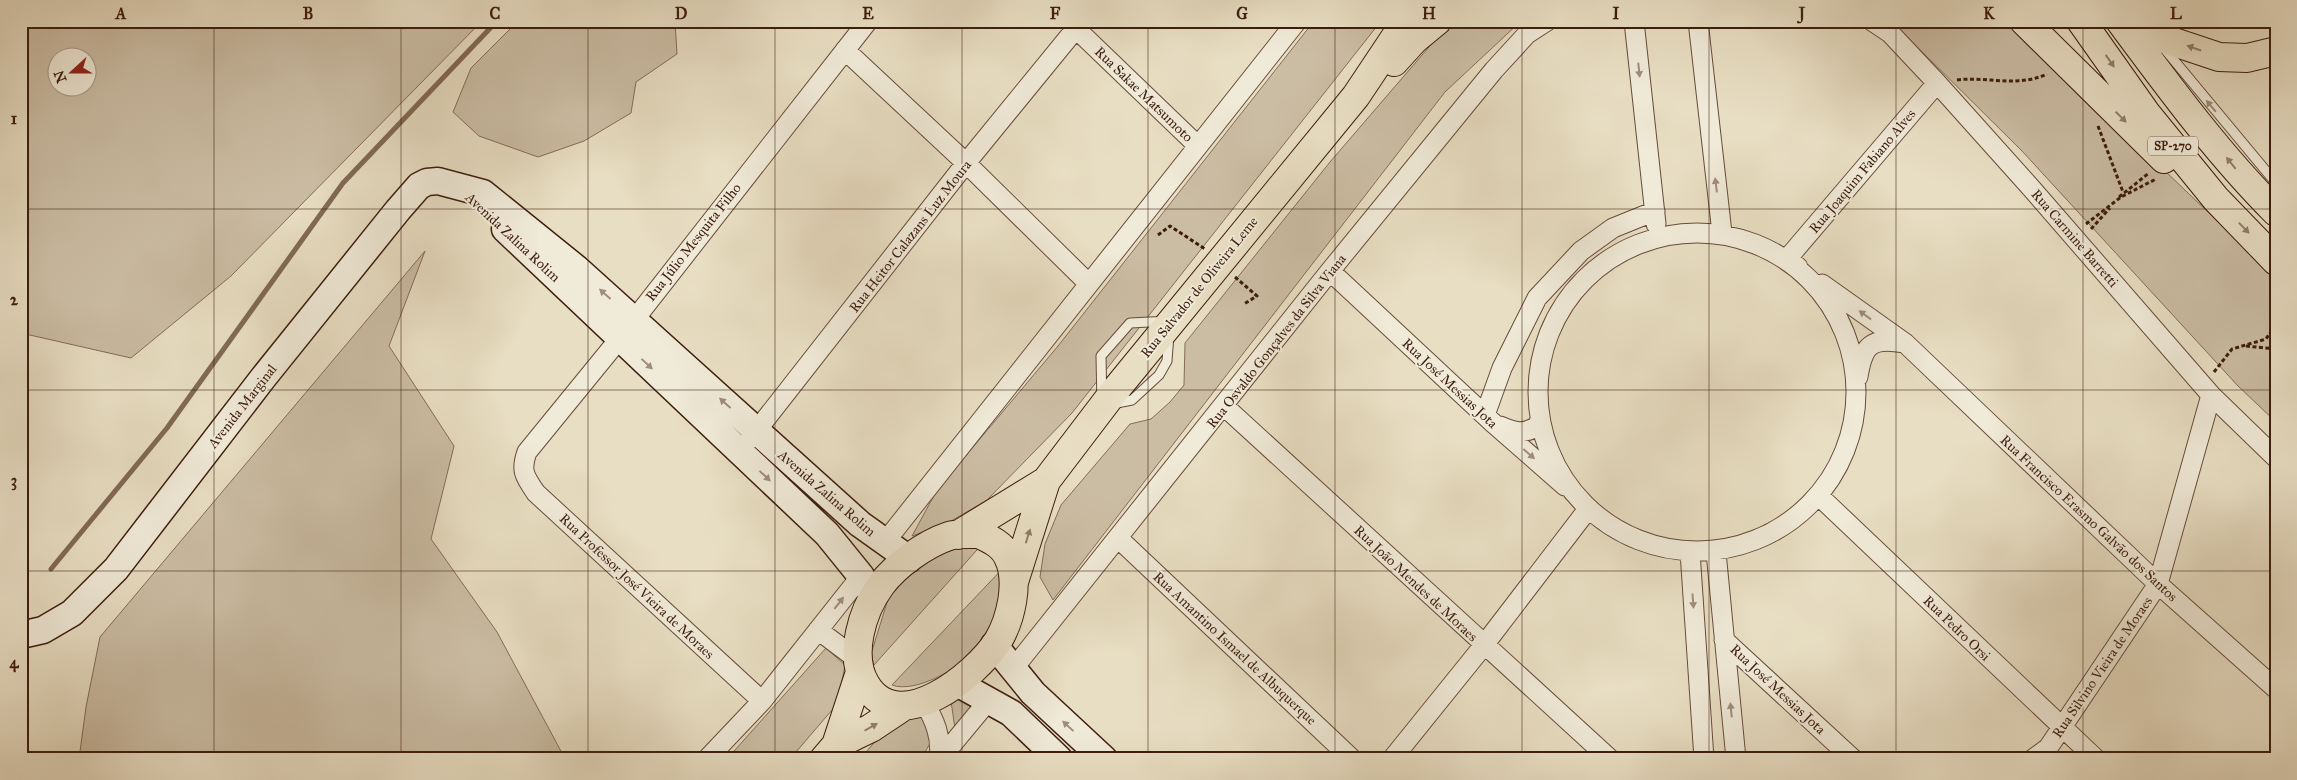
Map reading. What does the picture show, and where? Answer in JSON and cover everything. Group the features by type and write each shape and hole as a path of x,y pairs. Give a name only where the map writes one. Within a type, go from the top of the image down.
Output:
{"main road":[{"path":"1356,96 1406,21"},
{"path":"1356,96 1380,77 1414,40 1437,21"},
{"path":"2024,21 2177,171 2216,199"},
{"name":"SP-270","path":"2082,21 2146,112 2216,199 2276,261"},
{"path":"2134,23 2162,38 2219,57 2247,58 2276,51"},
{"name":"SP-270","path":"2134,23 2183,105 2250,186 2276,212"},
{"name":"Rua Salvador de Oliveira Leme","path":"1046,481 1102,406 1356,96"},
{"name":"Avenida Marginal","path":"21,635 43,630 72,613 116,569 263,378 412,193 427,182 438,181 459,186"},
{"name":"Avenida Zalina Rolim","path":"459,186 483,193 518,219 576,268 626,328 740,451 827,534 867,587"},
{"name":"Avenida Zalina Rolim","path":"626,328 756,431 860,524 909,559"},
{"path":"958,535 1046,481"},
{"path":"830,752 913,704 957,683 982,661 1004,627 1014,582 1046,481"},
{"path":"830,752 859,666 859,641 867,587 888,577 909,559 949,536 979,534 995,541 1008,556 1014,582"},
{"path":"994,645 1032,693 1104,759"},
{"path":"859,666 866,686 876,698 892,706 913,704"},
{"path":"957,683 1011,714 1060,759"}],"street":[{"name":"Rua Júlio Mesquita Filho","path":"522,466 527,452 868,21"},
{"path":"885,542 1296,21"},
{"name":"Rua Osvaldo Gonçalves da Silva Viana","path":"1013,670 1330,271 1494,70 1527,34 1547,21"},
{"path":"1634,21 1658,236"},
{"path":"1698,21 1722,233"},
{"name":"Rua Carmine Barretti","path":"1872,21 1890,33 1937,83 2208,391 2276,458"},
{"name":"Rua Sakae Matsumoto","path":"1075,24 1198,146"},
{"name":"Rua Heitor Calazans Luz Moura","path":"740,451 1075,24"},
{"path":"845,50 1089,284"},
{"name":"Rua Joaquim Fabiano Alves","path":"1787,260 1937,83"},
{"path":"1540,420 1532,430 1518,433 1489,418 1502,368 1537,298 1581,250 1613,228 1655,211"},
{"path":"1690,231 1722,233 1756,243 1787,260 1831,304 1849,341 1857,382 1854,423 1842,462 1820,496 1798,517 1773,534 1745,546 1716,552 1690,552 1635,540 1588,509 1573,492 1540,420 1537,386 1542,352 1554,320 1572,290 1597,266 1626,248 1658,236 1690,231"},
{"name":"Rua Francisco Erasmo Galvão dos Santos","path":"1787,260 1905,343 2158,584 2276,689"},
{"name":"Rua José Messias Jota","path":"1330,271 1489,418 1573,492"},
{"path":"1856,390 1862,361 1866,349 1871,343 1882,340 1905,343"},
{"name":"Rua Silvino Vieira de Moraes","path":"2033,759 2048,748 2158,584 2208,391"},
{"name":"Rua João Mendes de Moraes","path":"1224,406 1610,759"},
{"name":"Rua Professor José Vieira de Moraes","path":"522,466 526,479 536,494 762,701"},
{"name":"Rua Pedro Orsi","path":"1820,496 2096,759"},
{"path":"1392,759 1484,645 1588,509"},
{"name":"Rua Amantino Ismael de Albuquerque","path":"1118,538 1352,759"},
{"path":"1690,552 1704,759"},
{"path":"1716,552 1736,759"},
{"path":"707,759 762,701 818,630 867,587"},
{"path":"818,630 859,666"},
{"name":"Rua José Messias Jota","path":"1724,640 1853,759"},
{"path":"939,759 989,700"},
{"path":"913,704 932,718 940,740 939,759"}],"lane":[{"path":"2134,23 2276,184"}],"path":[{"path":"1937,83 1962,79 2008,82 2038,78 2068,64"},
{"path":"2096,120 2123,192"},
{"path":"2075,239 2123,192 2146,174 2157,170 2177,171"},
{"path":"2075,239 2121,197 2156,179 2177,171"},
{"path":"1158,235 1170,226 1220,260 1238,281 1257,296 1244,304"},
{"path":"2208,391 2232,349 2266,339 2276,324"},
{"path":"2241,346 2276,349"}],"shaded area":[{"path":"21,21 482,21 231,276 131,358 21,333"},
{"path":"518,21 675,21 677,54 636,82 631,113 584,141 538,157 479,136 453,112 471,68"},
{"path":"1314,21 1381,21 1072,413 987,500 946,524 912,536 937,490 1058,346"},
{"path":"1460,21 1521,21 1445,92 1053,600 1040,577 1045,544 1061,505 1130,424 1151,419 1170,402 1184,385 1185,343 1330,162 1441,33"},
{"path":"1891,21 2008,21 2276,277 2276,422 2238,386 2022,151"},
{"path":"425,251 389,346 454,446 431,539 497,632 563,755 559,759 79,759 86,707 100,637"},
{"path":"985,541 874,665 871,654 889,596 902,577 936,551"},
{"path":"1007,564 1009,575 1005,592 992,625 977,650 961,664 938,677 913,686 902,687 892,685"},
{"path":"826,648 845,665 838,703 790,759 727,759"},
{"path":"961,696 977,702 955,729 951,701"},
{"path":"913,713 921,714 932,740 921,759 860,759 879,737"}],"waterway":[{"path":"51,569 167,428 343,183 497,21"}]}
